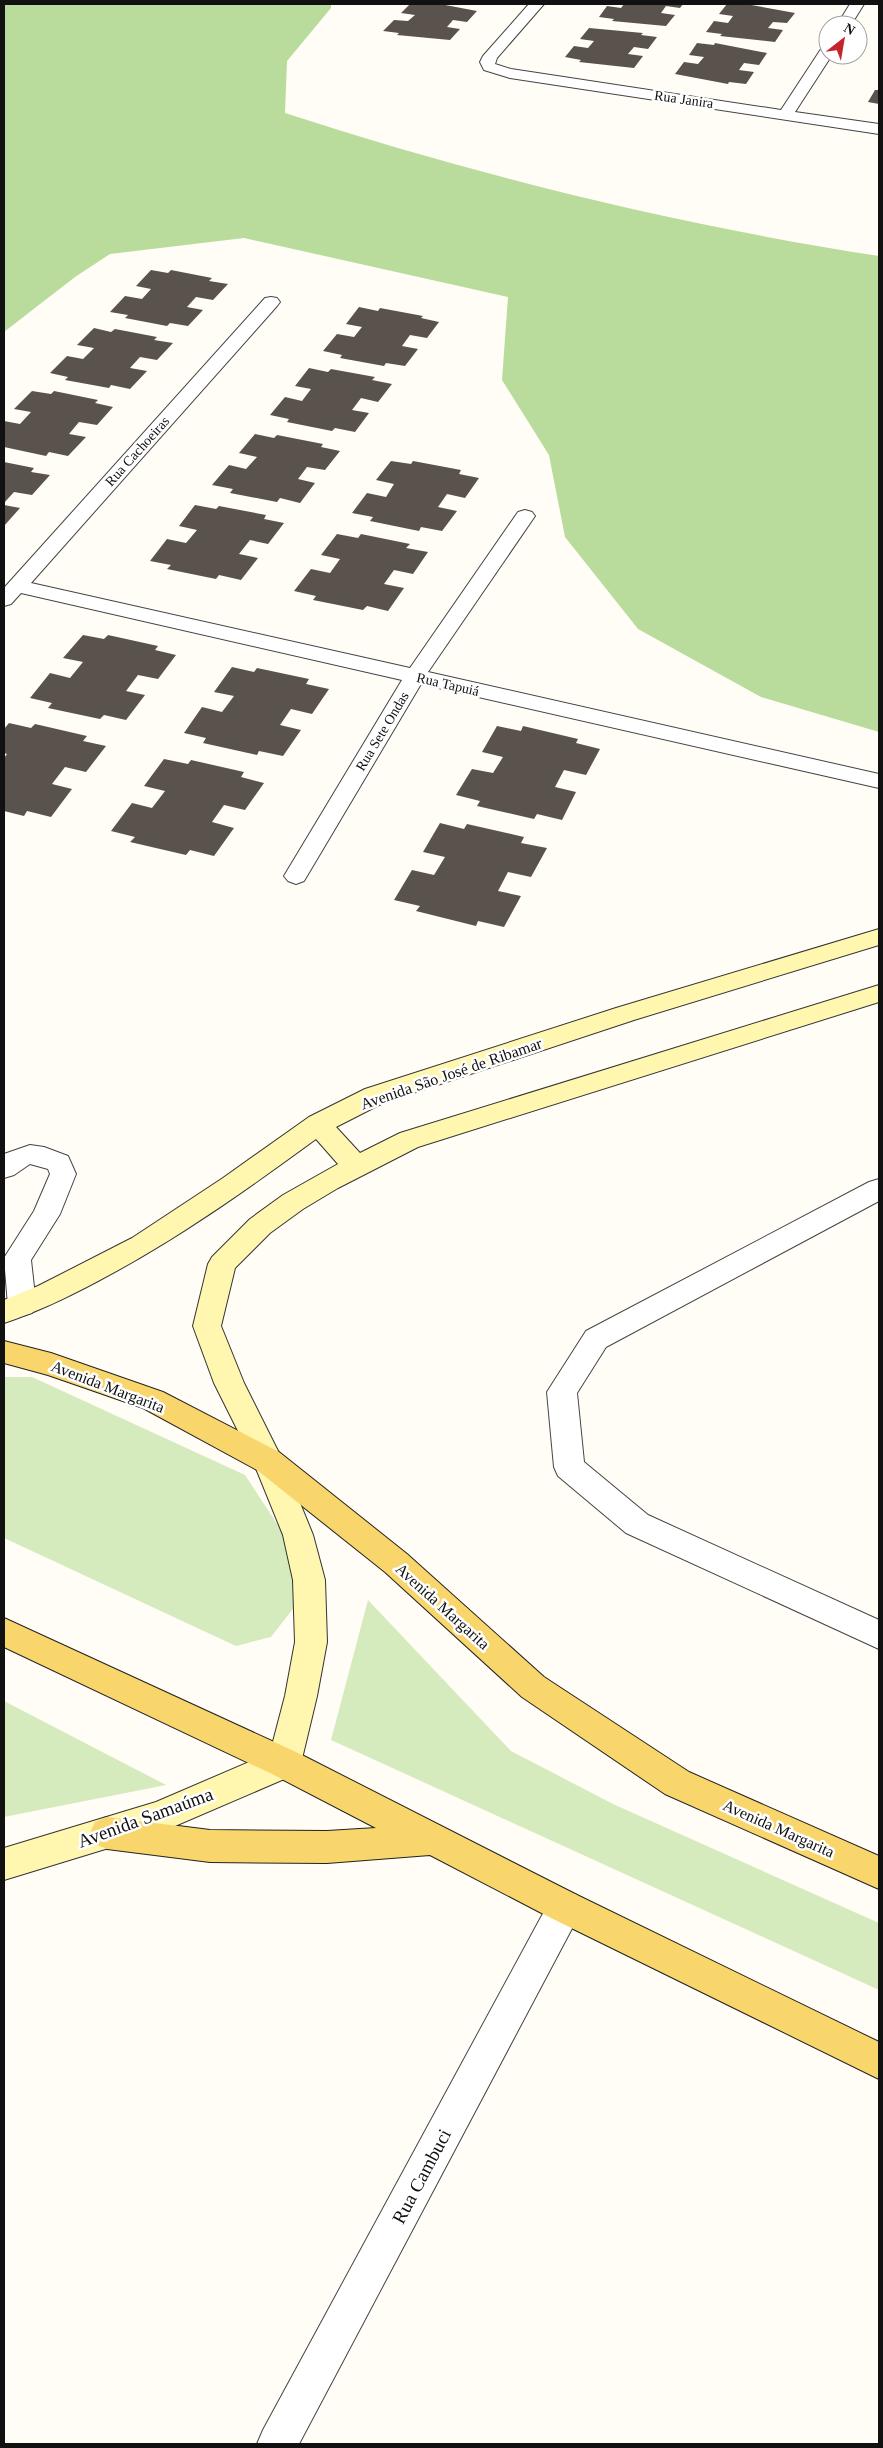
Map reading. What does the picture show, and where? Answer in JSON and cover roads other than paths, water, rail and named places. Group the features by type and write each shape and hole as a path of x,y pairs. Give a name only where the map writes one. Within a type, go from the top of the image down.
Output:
{"main road":[{"name":"Avenida Margarita","path":"4,1352 51,1364 153,1400 268,1461 396,1563 533,1687 677,1783 879,1873"},
{"path":"4,1632 284,1763 565,1907 879,2061"},
{"path":"107,1833 210,1846 327,1847 435,1839"}],"street":[{"name":"Rua Janira","path":"537,4 490,56 489,67 510,73 879,129"},
{"path":"850,15 857,4"},
{"path":"786,114 818,64"},
{"name":"Rua Cachoeiras","path":"10,593 271,302"},
{"name":"Rua Sete Ondas","path":"296,876 415,676 525,516"},
{"name":"Rua Tapuiá","path":"10,593 415,676 879,781"},
{"name":"Avenida São José de Ribamar","path":"13,1308 48,1294 142,1245 233,1185 318,1124 374,1096 430,1076 625,1014 879,937"},
{"path":"284,1763 301,1696 311,1642 309,1580 298,1535 268,1461 229,1383 207,1326 222,1264 260,1226 293,1202 408,1140 879,993"},
{"path":"318,1124 356,1167"},
{"path":"4,1168 24,1154 46,1156 59,1163 63,1174 46,1214 18,1259 13,1308"},
{"path":"879,1189 596,1339 562,1392 569,1467 636,1524 879,1635"},
{"name":"Avenida Samaúma","path":"4,1864 161,1816 284,1763"},
{"name":"Rua Cambuci","path":"277,2444 565,1907"}]}
